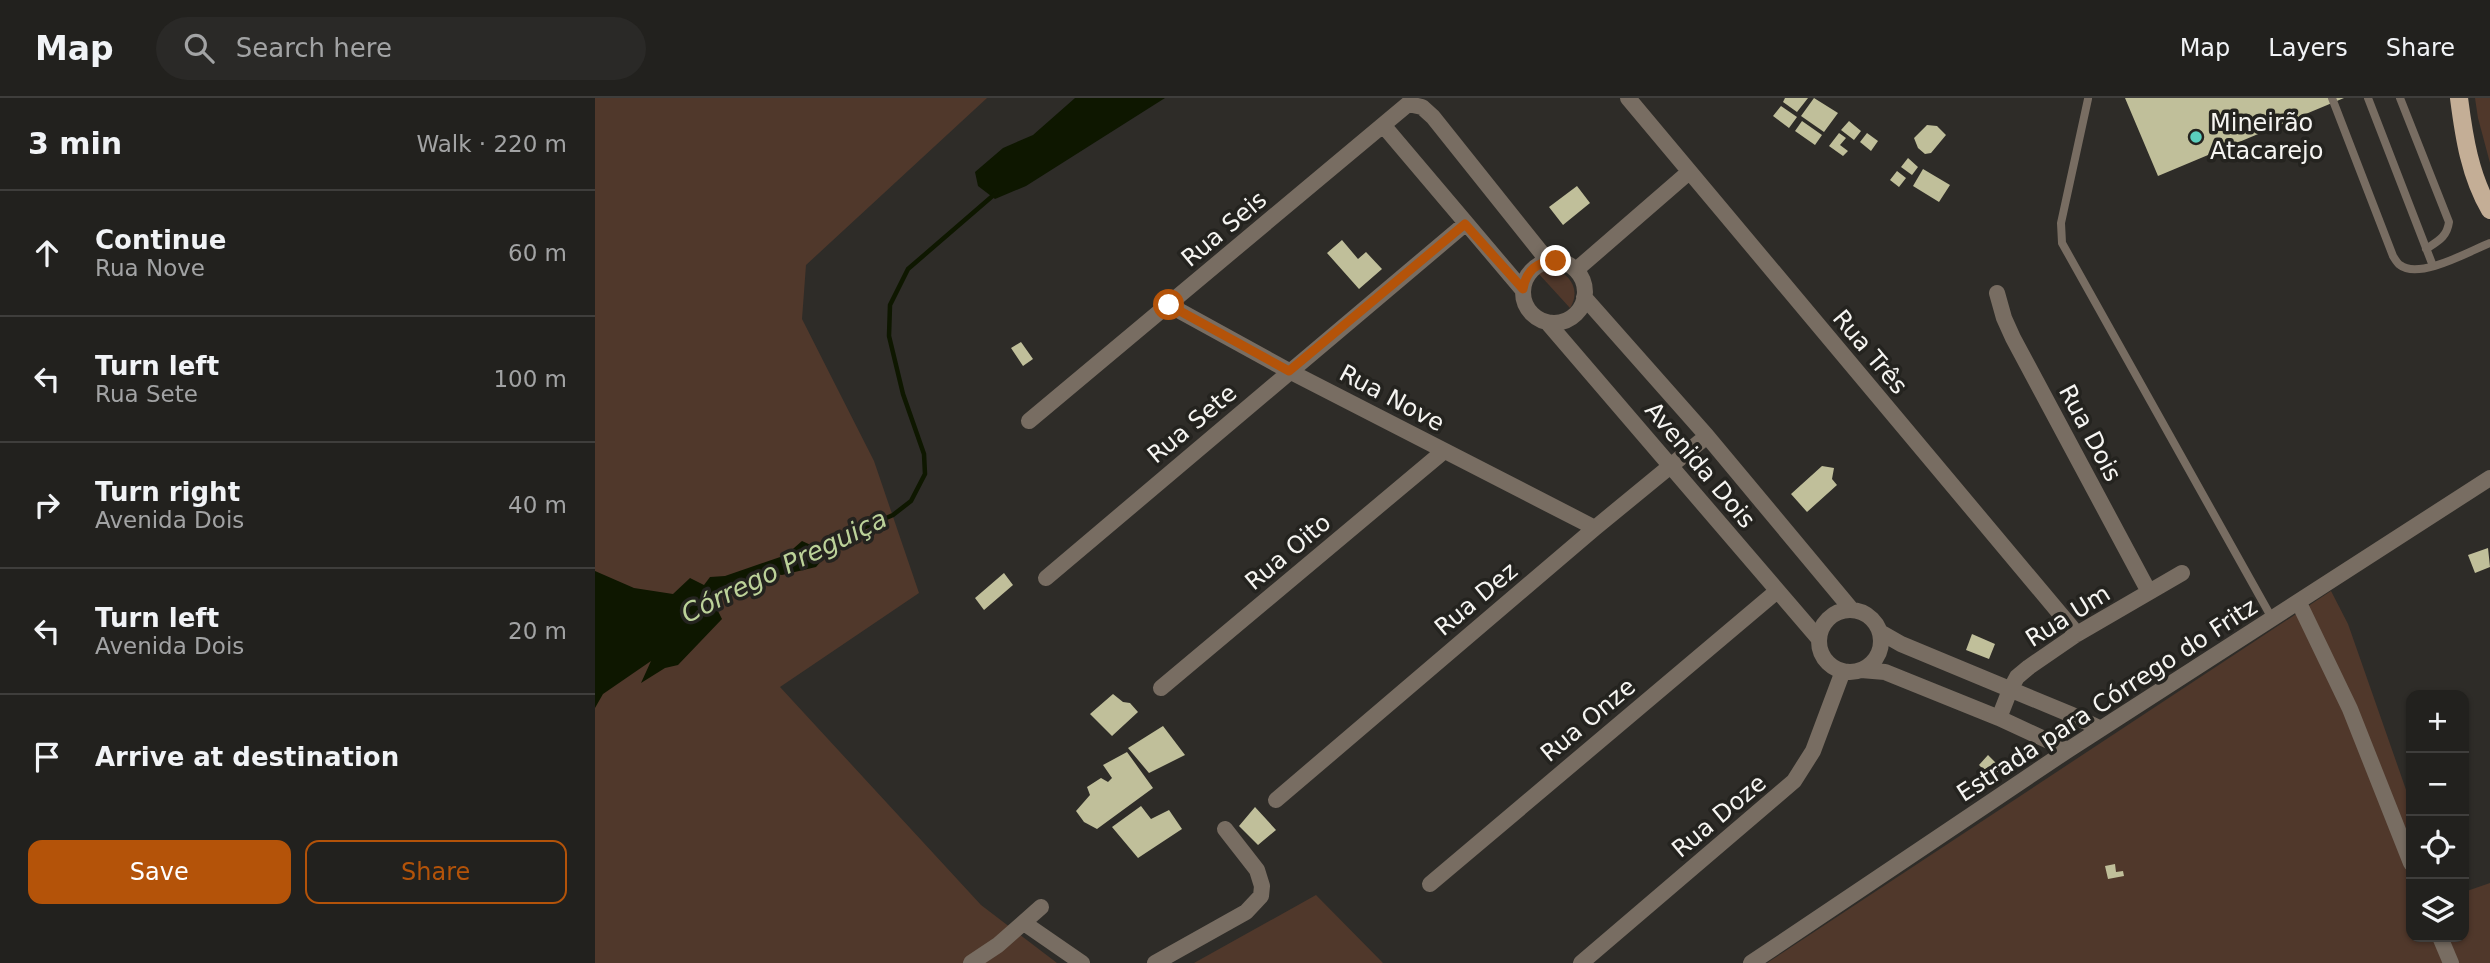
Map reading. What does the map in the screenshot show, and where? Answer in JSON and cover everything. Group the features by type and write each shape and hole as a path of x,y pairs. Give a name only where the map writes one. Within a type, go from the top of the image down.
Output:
{"main road":[{"path":"2459,98 2463,132 2473,172 2479,191 2490,209"}],"street":[{"name":"Rua Três","path":"1628,98 2077,634"},
{"path":"1383,125 1408,104 1422,107 1433,117 1548,261"},
{"name":"Avenida Dois","path":"1383,125 1523,289 1523,298 1532,314 1547,322 1819,639 1819,648 1828,663 1843,671"},
{"name":"Rua Seis","path":"1029,421 1383,125"},
{"path":"1523,289 1528,273 1548,261 1564,262 1576,270 1689,172"},
{"name":"Rua Sete","path":"1046,578 1465,224"},
{"name":"Avenida Dois","path":"1576,270 1583,283 1584,297 1707,436 1852,610 1867,615 1880,632 2101,729"},
{"name":"Rua Dois","path":"1997,293 2013,338 2149,592"},
{"path":"1547,322 1564,321 1572,317 1579,310 1584,297"},
{"name":"Rua Nove","path":"1169,305 1289,371 1595,528"},
{"name":"Rua Dez","path":"1276,800 1707,436"},
{"name":"Rua Oito","path":"1161,688 1444,451"},
{"name":"Estrada para Córrego do Fritz","path":"1751,963 2068,750 2490,478"},
{"name":"Rua Um","path":"1999,718 2010,690 2018,677 2029,667 2077,634 2182,573"},
{"name":"Rua Onze","path":"1430,884 1777,591"},
{"path":"2299,603 2350,709 2406,850"},
{"path":"1819,639 1820,630 1831,616 1852,610"},
{"path":"1861,670 1868,666 1878,653 1880,632"},
{"path":"1843,671 1885,672 1999,718 2068,750"},
{"name":"Rua Doze","path":"1581,963 1794,781 1813,751 1843,671"},
{"path":"1155,963 1246,912 1261,896 1262,886 1257,870 1225,829"},
{"path":"971,963 998,945 1041,907"},
{"path":"1024,923 1082,963"},
{"path":"2442,942 2451,963"}],"lane":[{"path":"2332,98 2393,256 2400,265 2408,269 2425,270 2490,243"},
{"path":"2368,98 2433,266"},
{"path":"2400,98 2449,222 2444,237 2426,248"},
{"path":"2088,99 2061,223 2062,243 2273,620"}],"shaded area":[{"path":"595,98 987,98 806,265 802,319 874,461 919,593 780,687 981,905 1057,963 595,963"},
{"path":"2475,98 2490,98 2490,163 2478,118"},
{"path":"1552,269 1564,274 1572,284 1575,295 1570,308 1538,273"},
{"path":"2331,591 2348,624 2406,790 2406,942 2469,942 2469,890 2490,883 2490,963 1767,963"},
{"path":"1316,895 1383,963 1194,963"}],"water":[{"path":"1075,98 1165,98 1026,186 995,199 978,186 975,172 1003,148 1033,135"},
{"path":"844,535 816,567 782,575 775,574 747,597 722,592 715,605 722,619 678,665 665,668 641,683 651,661 603,694 595,708 595,571 634,588 673,594 690,578 704,585 710,577 725,576 786,555 802,541 813,546"}],"building":[{"path":"1785,98 1808,98 1797,112 1783,102"},
{"path":"1814,98 1838,113 1824,132 1801,116"},
{"name":"Mineirão Atacarejo","path":"2125,98 2344,98 2158,176"},
{"path":"1781,106 1797,117 1789,128 1773,116"},
{"path":"1802,121 1822,135 1815,145 1795,131"},
{"path":"1849,121 1861,131 1854,140 1841,130"},
{"path":"1927,125 1937,126 1946,135 1931,153 1925,154 1918,148 1914,138"},
{"path":"1839,133 1846,138 1840,145 1848,151 1843,156 1829,146"},
{"path":"1867,133 1878,141 1871,151 1860,142"},
{"path":"1908,158 1918,167 1912,175 1901,167"},
{"path":"1923,169 1950,185 1939,202 1913,186"},
{"path":"1897,171 1906,178 1899,187 1890,180"},
{"path":"1577,186 1590,203 1563,225 1549,207"},
{"path":"1342,240 1358,259 1366,252 1382,269 1359,289 1327,253"},
{"path":"1021,342 1033,359 1023,366 1011,348"},
{"path":"1822,466 1834,468 1832,479 1837,485 1807,512 1791,494"},
{"path":"2488,548 2490,567 2475,573 2468,555"},
{"path":"1004,573 1013,585 984,610 975,598"},
{"path":"1972,634 1995,644 1989,659 1966,650"},
{"path":"1113,694 1123,702 1130,703 1138,712 1112,736 1090,714"},
{"path":"1163,726 1185,755 1149,773 1128,748"},
{"path":"1127,752 1153,788 1097,829 1084,822 1076,811 1090,795 1087,787 1101,778 1108,782 1112,778 1103,765"},
{"path":"1988,755 2001,768 1992,778 1979,765"},
{"path":"1141,806 1151,819 1169,810 1182,829 1138,858 1112,827"},
{"path":"1255,807 1276,830 1258,845 1239,826"},
{"path":"2115,864 2116,872 2123,871 2124,876 2108,879 2105,866"}],"waterway":[{"name":"Córrego Preguiça","path":"836,540 893,515 911,501 925,474 924,454 903,394 889,336 890,305 908,269 996,193"}],"place":[{"name":"Mineirão Atacarejo","path":"2196,137"}],"route":[{"path":"1169,305 1289,371 1465,224 1523,289 1528,273 1535,267 1541,263 1556,261"}]}
